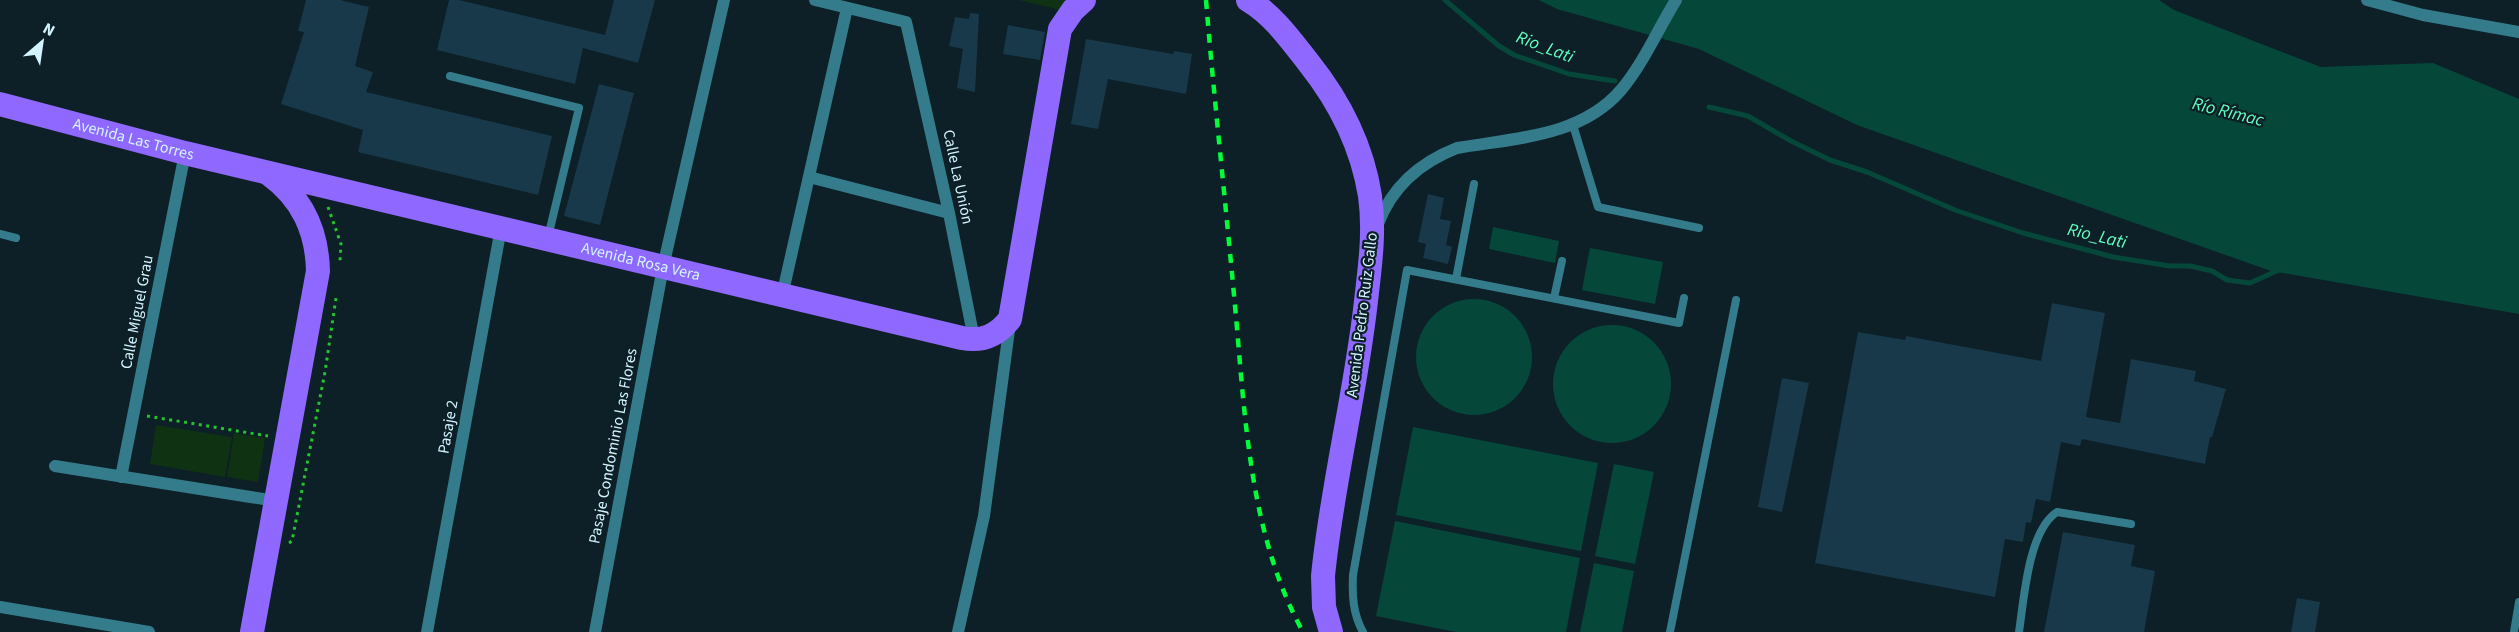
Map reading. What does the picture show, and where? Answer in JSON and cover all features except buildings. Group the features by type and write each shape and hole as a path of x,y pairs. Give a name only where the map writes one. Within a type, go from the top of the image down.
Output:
{"highway":[{"path":"975,339 997,333 1010,319 1060,29 1073,10 1084,0"},
{"name":"Avenida Pedro Ruiz Gallo","path":"1248,0 1280,26 1330,89 1352,131 1365,174 1373,237 1361,350 1325,561 1323,592 1331,632"},
{"name":"Avenida Las Torres","path":"0,104 185,153 267,172"},
{"name":"Avenida Rosa Vera","path":"267,172 782,296 975,339"},
{"path":"252,632 318,271 315,237 301,207 292,194 267,172"}],"street":[{"name":"Pasaje Condominio Las Flores","path":"595,632 663,267 724,0"},
{"path":"782,296 847,8 815,0"},
{"path":"1373,237 1386,206 1395,192 1430,161 1457,148 1573,125 1589,117 1614,98 1638,64 1676,0"},
{"path":"2367,0 2423,15 2519,32"},
{"name":"Calle La Unión","path":"847,8 906,22 975,339"},
{"name":"Calle Miguel Grau","path":"121,477 185,153"},
{"path":"809,177 949,213"},
{"name":"Pasaje 2","path":"427,632 501,228"},
{"path":"958,632 984,516 1010,319"},
{"path":"55,466 276,501"},
{"path":"0,608 150,632"}],"lane":[{"path":"450,76 579,108 548,239"},
{"path":"1573,125 1598,207 1699,228"},
{"path":"1456,279 1474,184"},
{"path":"0,234 16,238"},
{"path":"1554,298 1562,261"},
{"path":"1363,632 1352,598 1353,576 1407,270 1679,323 1684,298"},
{"path":"1670,632 1736,300"},
{"path":"2019,632 2031,558 2046,519 2056,512 2131,524"},
{"path":"2514,632 2519,602"}],"path":[{"path":"134,414 287,439"}],"shaded area":[{"path":"1019,0 1068,0 1061,10"},
{"path":"156,425 232,437 225,477 150,464"},
{"path":"234,433 265,438 258,482 227,477"}],"water":[{"name":"Río Rímac","path":"1539,0 2159,0 2174,10 2321,67 2433,63 2519,99 2519,314 2271,271 1857,125 1699,49 1557,9"},
{"path":"1493,227 1559,241 1555,263 1489,249"},
{"path":"1590,248 1663,262 1655,304 1582,290"},
{"path":"1474,299 1496,303 1515,316 1528,335 1532,357 1528,379 1515,398 1496,411 1474,415 1452,411 1433,398 1420,379 1416,357 1420,335 1433,316 1452,303"},
{"path":"1612,325 1634,330 1654,342 1666,362 1671,384 1666,406 1654,426 1634,438 1612,443 1590,438 1570,426 1558,406 1553,384 1558,362 1570,342 1590,330"},
{"path":"1413,427 1598,463 1581,551 1396,515"},
{"path":"1614,464 1654,472 1635,564 1595,556"},
{"path":"1395,521 1580,558 1566,632 1456,632 1376,616"},
{"path":"1594,563 1634,571 1622,632 1580,632"}],"waterway":[{"name":"Rio_Lati","path":"1445,0 1499,46 1514,55 1569,74 1615,81"},
{"name":"Rio_Lati","path":"1709,107 1748,116 1830,160 1867,172 1955,210 2023,233 2113,257 2170,266 2190,266 2212,271 2227,280 2250,283 2281,269"}],"railway":[{"path":"1206,0 1252,468 1259,511 1270,552 1284,593 1303,632"}]}
